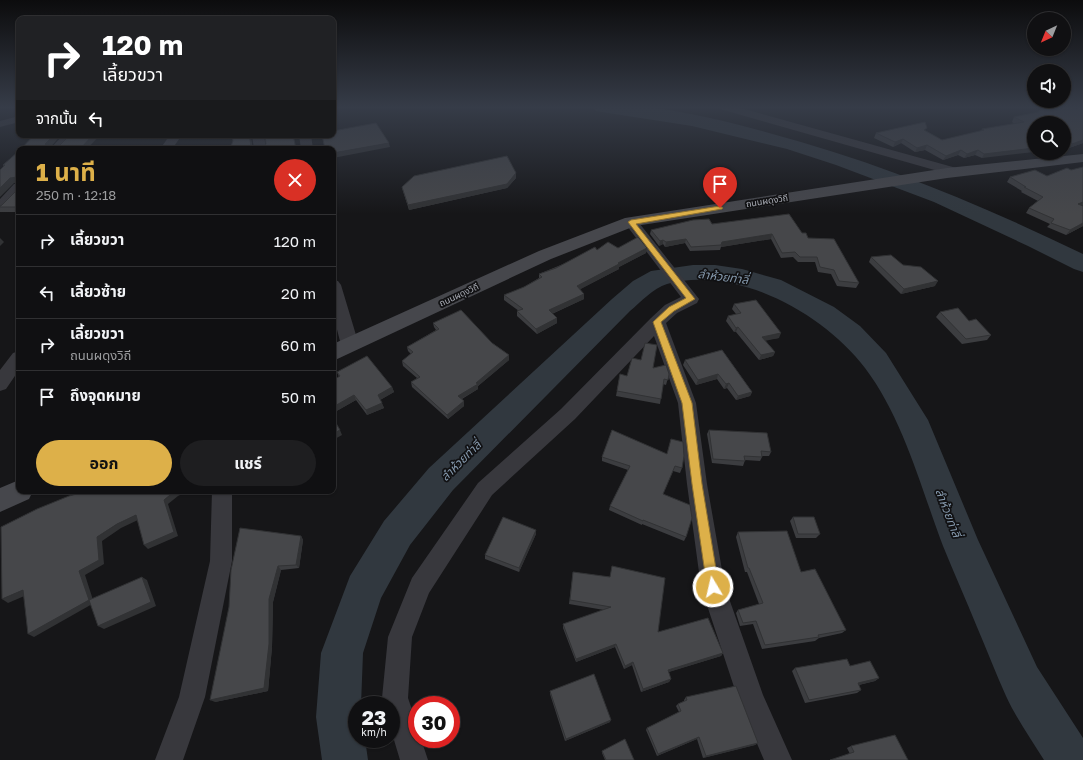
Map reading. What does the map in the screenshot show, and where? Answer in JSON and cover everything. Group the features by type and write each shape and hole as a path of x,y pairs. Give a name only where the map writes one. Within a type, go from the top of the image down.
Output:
{"main road":[{"name":"ถนนผดุงวิถี","path":"336,352 545,255 635,228 836,190 952,172 1083,158"},
{"path":"0,500 16,493"}],"street":[{"path":"848,142 952,172"},
{"path":"0,206 16,190"},
{"path":"414,760 395,698 400,637 420,586 485,489 568,414 671,309 691,299 635,228"},
{"path":"336,296 350,345"},
{"path":"657,322 687,403 697,484 713,587 751,699 778,760"},
{"path":"0,384 16,361"},
{"path":"169,760 192,697 221,561 222,494"}],"building":[{"path":"27,142 47,142 45,144 47,146 24,146"},
{"path":"63,142 86,142 83,146 59,146"},
{"path":"232,142 250,142 251,146 231,146"},
{"path":"266,142 295,142 295,146 264,146"},
{"path":"324,142 389,143 336,152 336,146 324,146"},
{"path":"908,142 1027,142 1027,149 984,154 978,150 967,154 961,150 946,156 927,145 917,148"},
{"path":"16,154 16,177 10,178 0,188 0,170 5,165 3,165"},
{"path":"507,156 516,173 507,184 408,205 402,187 414,176"},
{"path":"1083,167 1083,202 1078,204 1083,206 1083,223 1070,230 1051,223 1054,219 1029,208 1043,197 1024,187 1026,187 1010,177 1035,170 1047,176 1067,168 1071,170"},
{"path":"16,191 16,207 0,207"},
{"path":"789,214 802,233 806,233 808,238 834,239 859,283 839,281 834,270 820,267 817,257 800,257 795,252 782,253 772,234 722,242 721,245 691,247 686,239 666,242 663,240 660,241 651,230 693,220 709,219 712,224"},
{"path":"638,237 647,248 577,286 584,294 549,310 557,318 536,329 517,311 523,309 504,295 524,287 542,277 539,274 556,268 595,247 597,250 608,242 618,248"},
{"path":"891,255 903,265 921,267 938,281 904,289 871,257"},
{"path":"756,300 781,333 762,337 775,352 761,355 738,327 736,328 728,316 741,313 734,304"},
{"path":"958,308 969,321 976,319 991,335 966,339 940,312"},
{"path":"461,310 492,343 509,355 476,383 478,384 458,396 464,401 447,415 411,382 420,377 402,361 413,352 407,347 439,329 433,323"},
{"path":"645,343 657,345 653,368 666,365 669,374 668,380 664,379 661,399 617,391 620,374 627,376 632,358 641,360"},
{"path":"722,350 752,392 738,396 729,383 726,384 718,374 698,380 685,360"},
{"path":"367,356 392,387 378,395 382,403 366,410 354,395 336,405 336,378 340,376 337,372"},
{"path":"336,423 340,430 336,432"},
{"path":"612,430 667,454 671,439 683,442 684,456 682,468 675,466 663,494 690,505 692,518 686,537 643,521 610,506 630,466 602,457"},
{"path":"709,430 767,433 771,452 761,451 762,457 744,456 745,461 713,459"},
{"path":"77,494 171,494 164,500 174,532 144,545 136,515 117,524 97,537 99,560 79,571 89,600 28,634 23,590 2,599 1,527 37,509"},
{"path":"503,517 536,530 519,568 485,555"},
{"path":"793,517 814,517 820,534 798,534"},
{"path":"240,528 301,536 296,565 278,566 269,599 269,644 264,688 210,700 229,607 231,570"},
{"path":"787,531 801,572 815,569 846,630 818,635 819,637 765,645 756,621 743,623 738,610 763,603 748,568 738,532"},
{"path":"612,566 665,578 658,632 708,618 723,653 668,670 671,679 643,689 633,662 625,666 616,644 576,659 563,624 611,607 570,600 573,572 610,577"},
{"path":"142,577 151,602 98,626 89,600"},
{"path":"847,659 850,666 870,661 879,678 858,683 861,690 809,700 795,668"},
{"path":"594,674 611,720 566,739 550,691"},
{"path":"736,686 758,743 706,756 699,737 658,754 647,728 681,711 678,704 687,700 686,697"},
{"path":"895,735 908,760 830,760 854,752 851,746"},
{"path":"625,739 634,760 606,760 602,751"}],"waterway":[{"name":"ลำห้วยท่าลี่","path":"784,142 893,178 989,218 1083,264"},
{"name":"ลำห้วยท่าลี่","path":"345,760 338,717 342,653 364,590 397,533 441,479 621,305 642,287 660,277 693,273 715,273 742,277 772,286 824,313 850,333 876,361 912,420 962,547 1022,682 1070,760"}],"route":[{"path":"713,587 697,484 687,403 657,322 671,309 691,299 638,233 631,222 720,208"}]}
